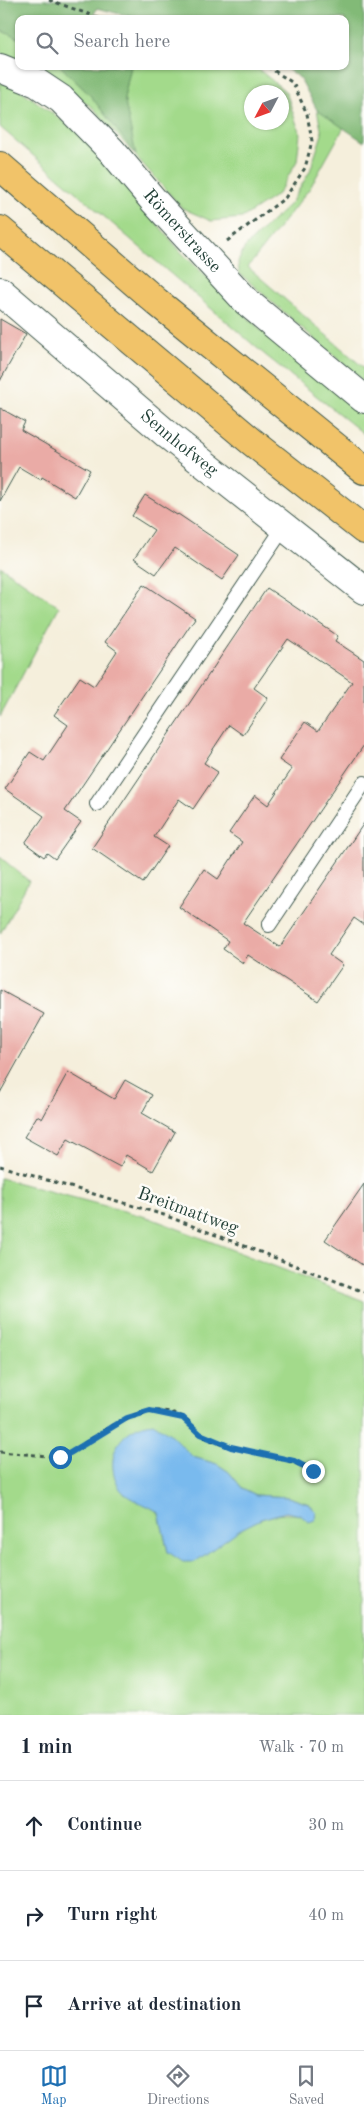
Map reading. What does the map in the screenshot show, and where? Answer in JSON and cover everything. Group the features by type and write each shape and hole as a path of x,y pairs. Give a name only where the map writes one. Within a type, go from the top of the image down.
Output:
{"highway":[{"path":"0,166 157,302 364,470"},
{"path":"0,230 251,441 364,530"}],"street":[{"name":"Römerstrasse","path":"0,68 37,83 61,99 111,150 247,302 364,399"},
{"name":"Sennhofweg","path":"0,291 169,436 364,590"}],"lane":[{"path":"97,804 284,527"},
{"path":"268,925 364,783"}],"path":[{"path":"50,0 91,15"},
{"path":"205,257 285,198 305,168 312,141 307,114 293,83 273,70"},
{"name":"Breitmattweg","path":"0,1166 164,1214 364,1292"},
{"path":"0,1452 60,1457 70,1453 127,1418 150,1411 183,1418 200,1434 231,1447 266,1454 302,1465 318,1474"}],"green space":[{"path":"0,0 364,0 364,142 317,110 300,78 288,70 349,70 349,15 124,15 97,8 94,15 15,15 15,37 0,30"},
{"path":"0,30 15,37 15,59 0,53"},
{"path":"43,70 64,70 90,95 135,153 124,98 130,70 259,70 278,85 244,85 244,130 289,130 289,101 300,134 297,161 278,194 242,218 211,221 182,208 94,109"},
{"path":"64,70 130,70 124,98 136,155 90,95"},
{"path":"0,82 18,88 83,136 182,253 270,339 364,414 364,434 264,354 0,127"},
{"path":"317,110 344,127 310,188 248,267 364,368 364,382 239,273 238,262 245,247 291,203 310,171 322,134"},
{"path":"0,566 59,607 0,717"},
{"path":"0,857 29,881 0,934"},
{"path":"0,1178 150,1218 364,1301 364,1715 0,1715","holes":["170,1434 193,1457 217,1464 229,1472 242,1488 256,1495 288,1497 309,1504 300,1515 285,1514 271,1516 243,1527 195,1562 168,1552 159,1513 150,1505"]}],"water":[{"path":"153,1423 170,1434 193,1457 217,1464 229,1472 242,1488 256,1495 288,1497 309,1504 316,1512 315,1520 309,1522 300,1515 286,1512 261,1519 239,1530 195,1562 183,1562 168,1552 159,1513 124,1493 119,1488 115,1478 113,1458 120,1441 134,1429"}],"building":[{"path":"0,319 26,334 0,381"},
{"path":"0,408 25,422 21,430 90,470 75,497 42,477 41,480 19,467 0,501"},
{"path":"145,495 178,514 239,555 222,580 175,548 156,574 134,559 154,530 132,516"},
{"path":"144,584 195,618 65,811 81,822 55,859 47,853 44,857 25,843 44,816 5,789 30,752 44,761 68,725 54,715 80,677 94,686 117,651 105,642"},
{"path":"267,588 338,636 335,641 364,660 364,745 243,923 280,947 364,823 364,925 354,918 329,955 343,965 318,1001 248,955 243,963 223,949 228,941 179,907 204,869 218,879 242,842 229,833 255,795 268,805 292,769 279,760 305,722 318,731 352,682 288,639 254,688 268,698 243,735 229,725 204,763 218,772 193,809 179,799 154,837 168,846 143,883 92,848"},
{"path":"0,990 44,1014 0,1093"},
{"path":"68,1072 114,1099 125,1080 152,1095 142,1113 175,1132 153,1171 126,1155 120,1167 68,1139 58,1156 24,1137 37,1116 42,1119"},
{"path":"364,1184 364,1266 325,1240"}],"route":[{"path":"60,1457 70,1453 127,1418 150,1411 168,1413 183,1418 200,1434 231,1447 294,1461 313,1471"}]}
